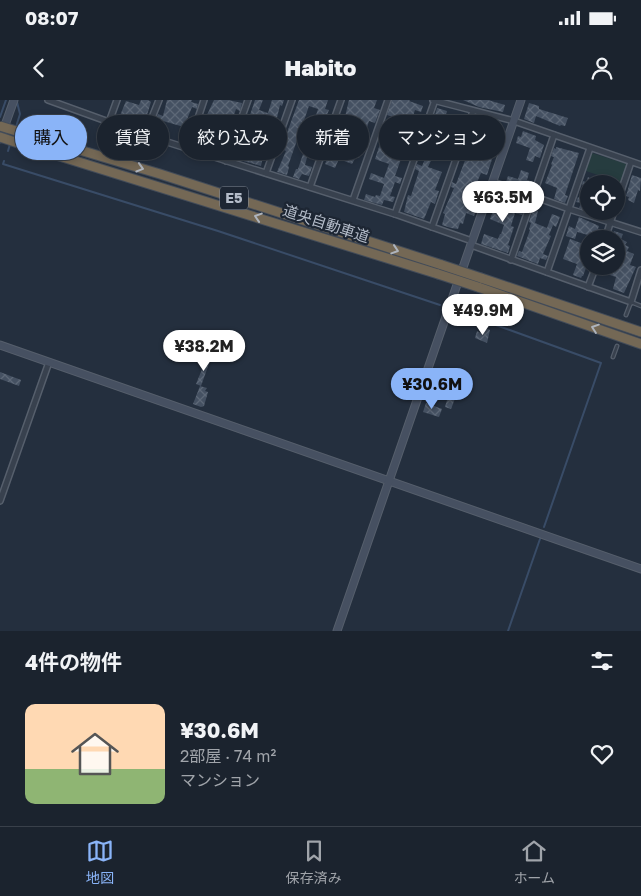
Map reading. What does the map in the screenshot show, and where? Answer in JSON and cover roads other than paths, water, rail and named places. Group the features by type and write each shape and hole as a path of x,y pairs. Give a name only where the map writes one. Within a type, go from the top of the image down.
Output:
{"highway":[{"name":"道央自動車道","path":"0,126 160,174 442,265 641,332"},
{"name":"道央自動車道","path":"0,138 438,274 641,344"}],"street":[{"path":"0,138 14,100"},
{"path":"48,100 97,118"},
{"path":"112,115 117,100"},
{"path":"153,115 159,100"},
{"path":"199,115 204,100"},
{"path":"242,115 248,100"},
{"path":"266,174 292,100"},
{"path":"310,187 341,100"},
{"path":"353,200 388,100"},
{"path":"395,214 434,100 514,121 641,165"},
{"path":"336,631 521,100"},
{"path":"432,227 473,110"},
{"path":"511,260 554,135"},
{"path":"547,272 590,148"},
{"path":"226,160 395,214 432,227 511,260 631,302 640,273"},
{"path":"625,180 631,162"},
{"path":"493,182 641,232"},
{"path":"608,230 611,222"},
{"path":"588,287 593,275"},
{"path":"0,345 641,569"},
{"path":"0,502 49,362"}],"lane":[{"path":"626,315 631,302 641,306"},
{"path":"613,357 616,346"}],"waterway":[{"path":"0,117 6,100"},
{"path":"17,102 20,115"},
{"path":"8,151 10,144"},
{"path":"4,161 3,164 218,231 440,305"},
{"path":"457,311 601,363 544,527"},
{"path":"508,631 540,539"}]}
